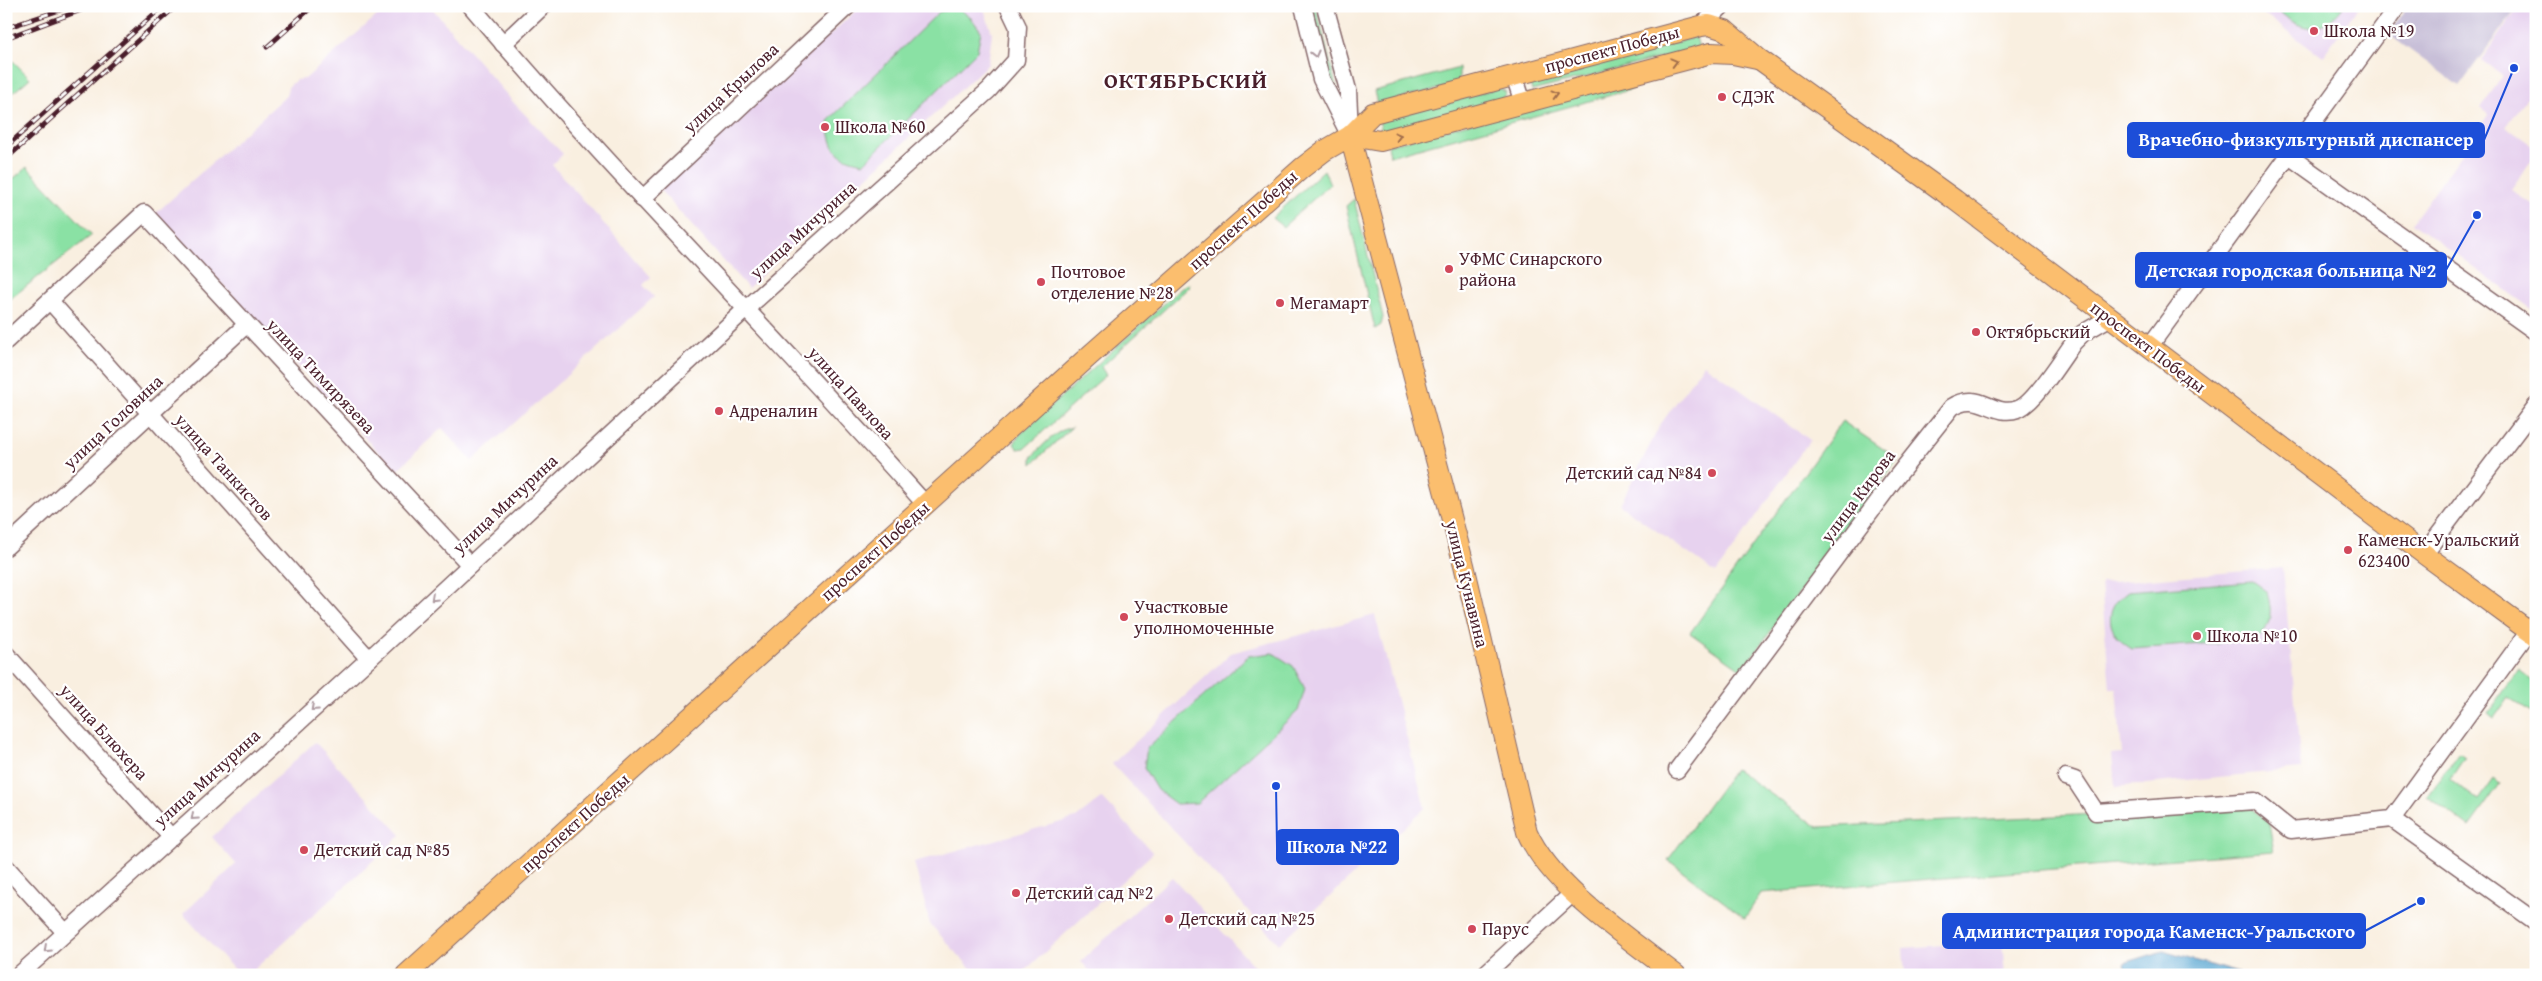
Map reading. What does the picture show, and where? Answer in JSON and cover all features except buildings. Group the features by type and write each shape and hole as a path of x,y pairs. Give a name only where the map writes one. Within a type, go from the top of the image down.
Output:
{"main road":[{"name":"проспект Победы","path":"406,975 1088,357 1302,168 1324,151 1350,136 1373,113 1701,26 1709,25 1725,30 1759,59 1955,200 2109,318 2532,633"},
{"path":"1711,53 1725,30"},
{"name":"проспект Победы","path":"1350,136 1380,141 1711,53 1733,54 1759,59"},
{"name":"улица Кунавина","path":"1350,136 1461,555 1527,832 1534,848 1574,892 1606,921 1676,975"}],"street":[{"name":"улица Павлова","path":"471,6 642,198 746,308 926,505"},
{"path":"503,44 543,6"},
{"name":"улица Крылова","path":"642,198 848,6"},
{"name":"улица Мичурина","path":"19,975 369,659 746,308 989,90 1016,60 1018,27 1008,6"},
{"name":"улица Кунавина","path":"1303,6 1322,79 1350,136"},
{"name":"улица Кунавина","path":"1325,6 1348,90 1350,136"},
{"path":"1701,26 1722,6"},
{"path":"1725,30 1731,6"},
{"path":"2149,347 2398,6"},
{"path":"1514,75 1522,103"},
{"path":"2289,156 2536,332"},
{"name":"улица Тимирязева","path":"50,301 144,213 470,565"},
{"path":"6,341 50,301"},
{"name":"улица Танкистов","path":"50,301 369,659"},
{"name":"улица Кирова","path":"1677,770 1891,484 1952,407 1962,401 1974,400 2001,410 2018,409 2030,400 2079,337 2109,318"},
{"name":"улица Головина","path":"6,547 246,325"},
{"path":"2424,554 2536,406"},
{"path":"2392,819 2532,633"},
{"name":"улица Блюхера","path":"6,654 172,838"},
{"path":"2066,777 2075,780 2096,812 2255,801 2291,830 2392,819 2536,922"},
{"path":"6,867 65,932"},
{"path":"1484,975 1574,892"}],"shaded area":[{"path":"388,6 430,6 514,103 563,154 552,165 651,277 643,285 654,297 472,461 442,428 396,471 156,213 286,96 288,87 296,80 305,79"},
{"name":"Школа №60","path":"861,6 983,6 992,33 988,64 748,288 660,190"},
{"name":"Школа №19","path":"2253,6 2359,6 2322,57"},
{"path":"2408,6 2518,6 2459,86 2388,34"},
{"path":"2519,6 2536,6 2536,85 2506,127 2536,148 2536,154 2511,189 2536,207 2536,312 2412,223 2489,115 2480,108 2503,76 2481,60"},
{"name":"Детский сад №84","path":"1704,364 1810,440 1716,573 1620,505 1660,425"},
{"name":"Школа №10","path":"2283,568 2301,769 2115,787 2112,754 2122,753 2116,688 2110,688 2101,583"},
{"path":"1375,615 1425,808 1279,944 1112,764 1231,653"},
{"name":"Детский сад №85","path":"315,742 401,835 248,975 239,975 183,914 236,864 212,837"},
{"name":"Детский сад №2","path":"1102,798 1153,853 1020,975 977,975 930,924 914,862 1076,818"},
{"name":"Детский сад №25","path":"1172,877 1262,975 1093,975 1081,961"},
{"path":"2002,941 2005,975 1905,975 1903,948"}],"green space":[{"path":"1311,6 1316,6 1337,90 1333,91"},
{"path":"2274,6 2343,6 2326,23 2309,27 2301,26 2292,21"},
{"path":"957,7 971,18 981,31 977,51 864,163 847,158 836,151 831,139 828,121 939,12"},
{"path":"1696,37 1699,48 1532,91 1529,81"},
{"path":"13,61 30,78 6,99 6,63"},
{"path":"1459,68 1459,79 1455,85 1377,104 1374,91"},
{"path":"1630,79 1633,89 1390,156 1388,145"},
{"path":"1499,88 1506,92 1502,99 1382,132 1379,120"},
{"path":"27,167 92,235 6,302 6,185"},
{"path":"1324,170 1330,184 1283,227 1272,218"},
{"path":"1354,199 1383,317 1381,325 1375,329 1346,206"},
{"path":"1190,284 1189,287 1101,367 1106,375 1025,448 1018,449 1014,444 1020,434 1185,285"},
{"path":"1842,421 1898,459 1742,670 1690,633"},
{"path":"1072,427 1032,464 1032,457 1045,443 1061,431"},
{"path":"2252,581 2267,592 2270,606 2268,624 2257,640 2132,649 2123,643 2112,629 2111,613 2120,598 2128,591"},
{"path":"1273,653 1293,666 1305,689 1298,711 1197,803 1176,804 1157,790 1144,768 1147,748 1248,656"},
{"path":"2519,670 2536,683 2536,716 2509,697 2494,718 2488,713"},
{"path":"2459,753 2465,757 2450,779 2479,800 2494,779 2500,784 2469,827 2427,796"},
{"path":"1735,769 1818,827 2250,807 2269,823 2274,851 1761,893 1745,918 1668,860"}],"water":[{"path":"2163,951 2238,973 2238,975 2127,975 2124,963"}],"railway":[{"path":"6,28 72,6"},
{"path":"6,38 92,6"},
{"path":"6,147 163,6"},
{"path":"6,159 176,6"},
{"path":"267,47 313,6"}],"place":[{"name":"Школа №19","path":"2314,31"},
{"name":"Врачебно-физкультурный диспансер","path":"2514,68"},
{"name":"СДЭК","path":"1722,97"},
{"name":"Школа №60","path":"825,127"},
{"name":"Детская городская больница №2","path":"2477,215"},
{"name":"УФМС Синарского района","path":"1449,269"},
{"name":"Почтовое отделение №28","path":"1041,282"},
{"name":"Мегамарт","path":"1280,303"},
{"name":"Октябрьский","path":"1976,332"},
{"name":"Адреналин","path":"719,411"},
{"name":"Детский сад №84","path":"1712,473"},
{"name":"Каменск-Уральский 623400","path":"2348,550"},
{"name":"Участковые уполномоченные","path":"1124,617"},
{"name":"Школа №10","path":"2197,636"},
{"name":"Школа №22","path":"1276,786"},
{"name":"Детский сад №85","path":"304,850"},
{"name":"Детский сад №2","path":"1016,893"},
{"name":"Администрация города Каменск-Уральского","path":"2421,901"},
{"name":"Детский сад №25","path":"1169,919"},
{"name":"Парус","path":"1472,929"}],"district":[{"name":"ОКТЯБРЬСКИЙ","path":"1186,80"}]}
